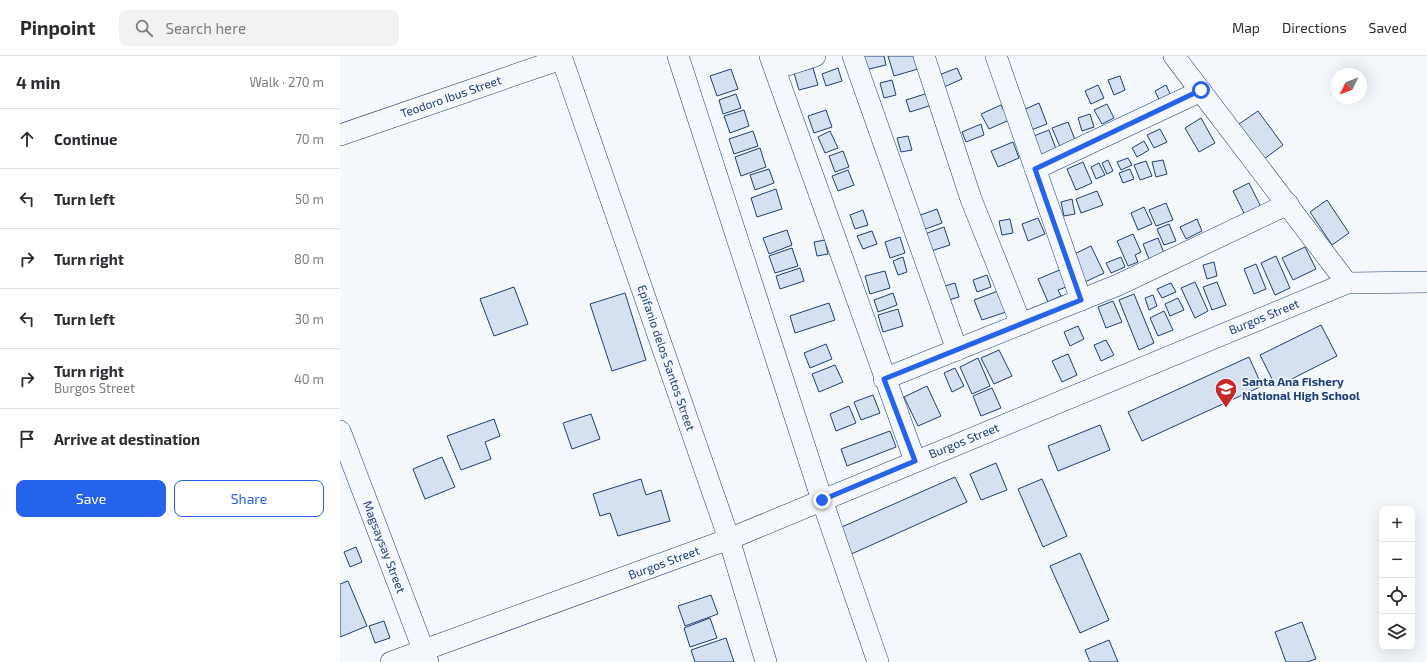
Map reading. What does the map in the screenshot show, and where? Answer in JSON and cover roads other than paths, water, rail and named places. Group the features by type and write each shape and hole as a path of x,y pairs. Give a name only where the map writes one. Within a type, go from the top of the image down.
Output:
{"street":[{"path":"678,56 822,500 878,662"},
{"path":"815,56 772,63 884,379 915,461"},
{"path":"853,56 957,350"},
{"path":"924,56 971,199 1021,324"},
{"path":"996,56 1081,300"},
{"path":"1174,56 1347,283"},
{"name":"Teodoro Ibus Street","path":"340,135 561,58"},
{"name":"Epifanio delos Santos Street","path":"561,58 729,539 766,662"},
{"path":"1035,169 1201,90"},
{"path":"884,379 1118,285 1288,204"},
{"name":"Burgos Street","path":"391,662 426,656 729,539 1347,283 1427,282"},
{"name":"Magsaysay Street","path":"340,431 426,656"}],"place":[{"name":"Santa Ana Fishery National High School","path":"1226,408"}]}
